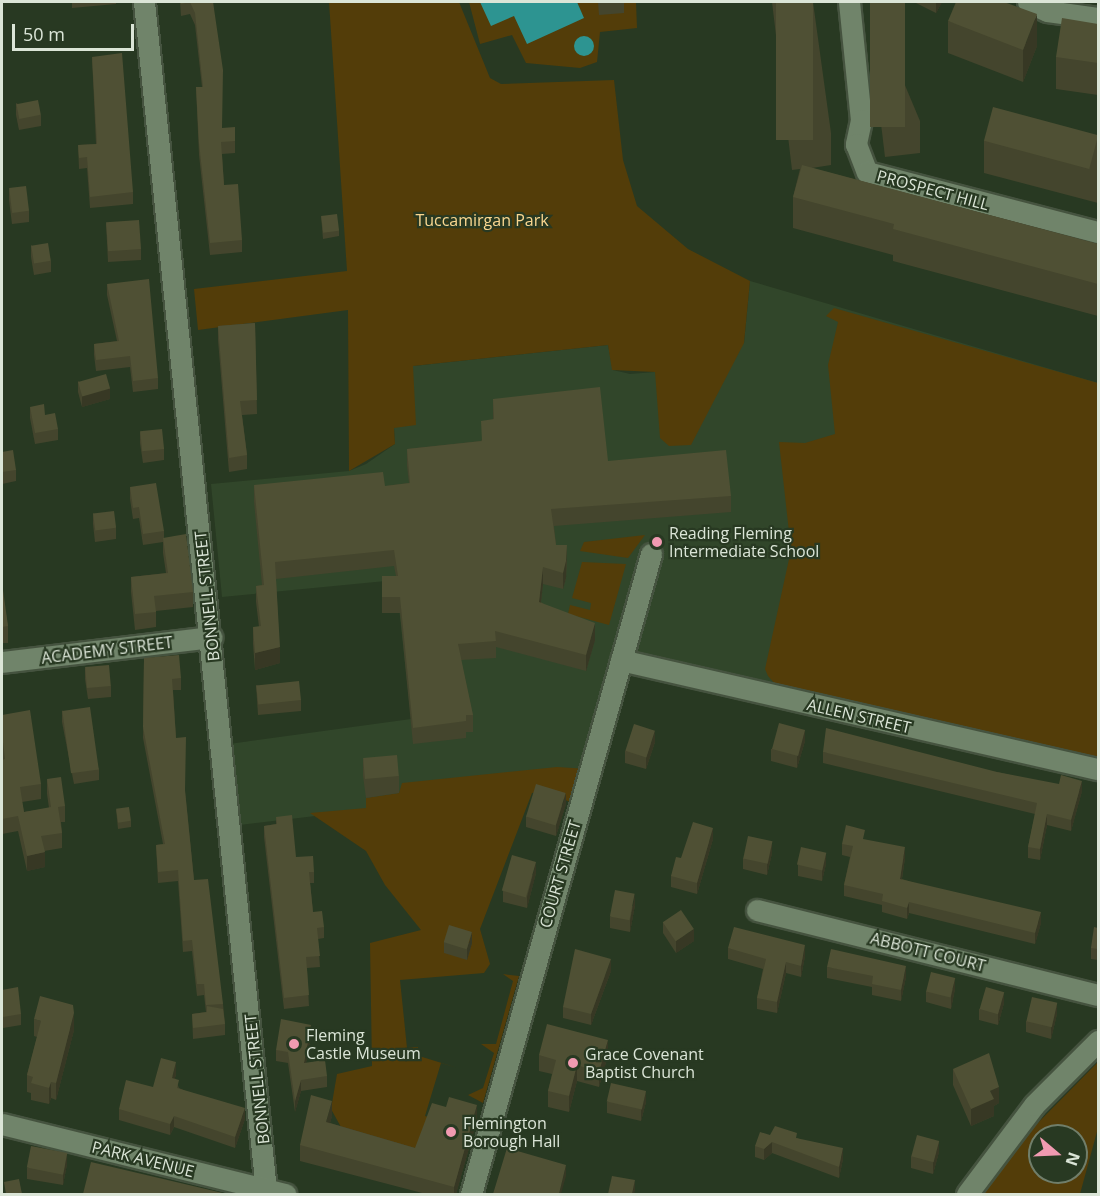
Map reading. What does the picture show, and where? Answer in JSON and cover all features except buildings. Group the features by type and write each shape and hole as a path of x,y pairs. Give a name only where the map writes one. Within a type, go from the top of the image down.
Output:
{"street":[{"name":"BONNELL STREET","path":"144,2 212,637 276,1192"},
{"name":"PROSPECT HILL","path":"849,2 861,120 856,144 867,172 1098,232"},
{"path":"1028,2 1047,11 1098,18"},
{"name":"COURT STREET","path":"471,1194 651,554"},
{"name":"ACADEMY STREET","path":"2,662 212,637"},
{"name":"ALLEN STREET","path":"621,660 1098,769"},
{"name":"ABBOTT COURT","path":"757,910 1098,995"},
{"path":"967,1194 1034,1105 1098,1041"},
{"name":"PARK AVENUE","path":"2,1124 276,1192"}],"shaded area":[{"name":"Reading Fleming Intermediate School","path":"750,281 1098,383 1098,757 619,647 585,784 231,826 222,745 411,719 396,580 222,597 211,484 349,471 366,464 395,444 394,428 413,366 608,345 613,370 630,374 655,372 744,343"}],"green space":[{"name":"Tuccamirgan Park","path":"329,2 459,2 490,78 501,84 614,80 623,160 637,206 688,249 750,281 744,343 691,445 669,446 660,438 655,372 612,370 608,345 413,366 416,425 394,428 395,444 349,471 348,310 198,330 194,289 347,271"},
{"path":"469,2 636,2 637,28 600,32 597,62 580,68 526,63 512,35 480,44"},
{"path":"834,308 1098,383 1098,757 775,684 768,676 765,669 791,550 779,442 805,443 835,434 828,365 838,322 826,316"},
{"path":"645,535 628,558 580,551 584,542"},
{"path":"582,562 626,564 609,625 568,614 570,605 590,610 591,603 572,598"},
{"path":"557,767 588,769 579,806 545,791 532,793 480,929 490,964 484,973 400,980 407,1048 418,1047 419,1056 458,1068 441,1063 425,1116 432,1118 416,1160 347,1138 331,1109 337,1074 372,1066 370,943 421,930 385,885 366,851 310,813 366,808 366,798 399,793 402,783"},
{"path":"503,974 519,976 483,1103 468,1095 483,1088 494,1053 481,1044 496,1044 513,981"},
{"path":"1098,1062 1098,1128 1088,1165 1088,1124 1037,1124"},
{"path":"1028,1133 1028,1184 1083,1184 1080,1194 983,1194"}],"water":[{"path":"480,2 577,2 584,18 527,44 514,16 491,26"},
{"path":"584,36 591,39 594,46 591,53 584,56 577,53 574,46 577,39"}],"place":[{"name":"Reading Fleming Intermediate School","path":"657,542"},
{"name":"Fleming Castle Museum","path":"294,1044"},
{"name":"Grace Covenant Baptist Church","path":"573,1063"},
{"name":"Flemington Borough Hall","path":"451,1132"}]}
